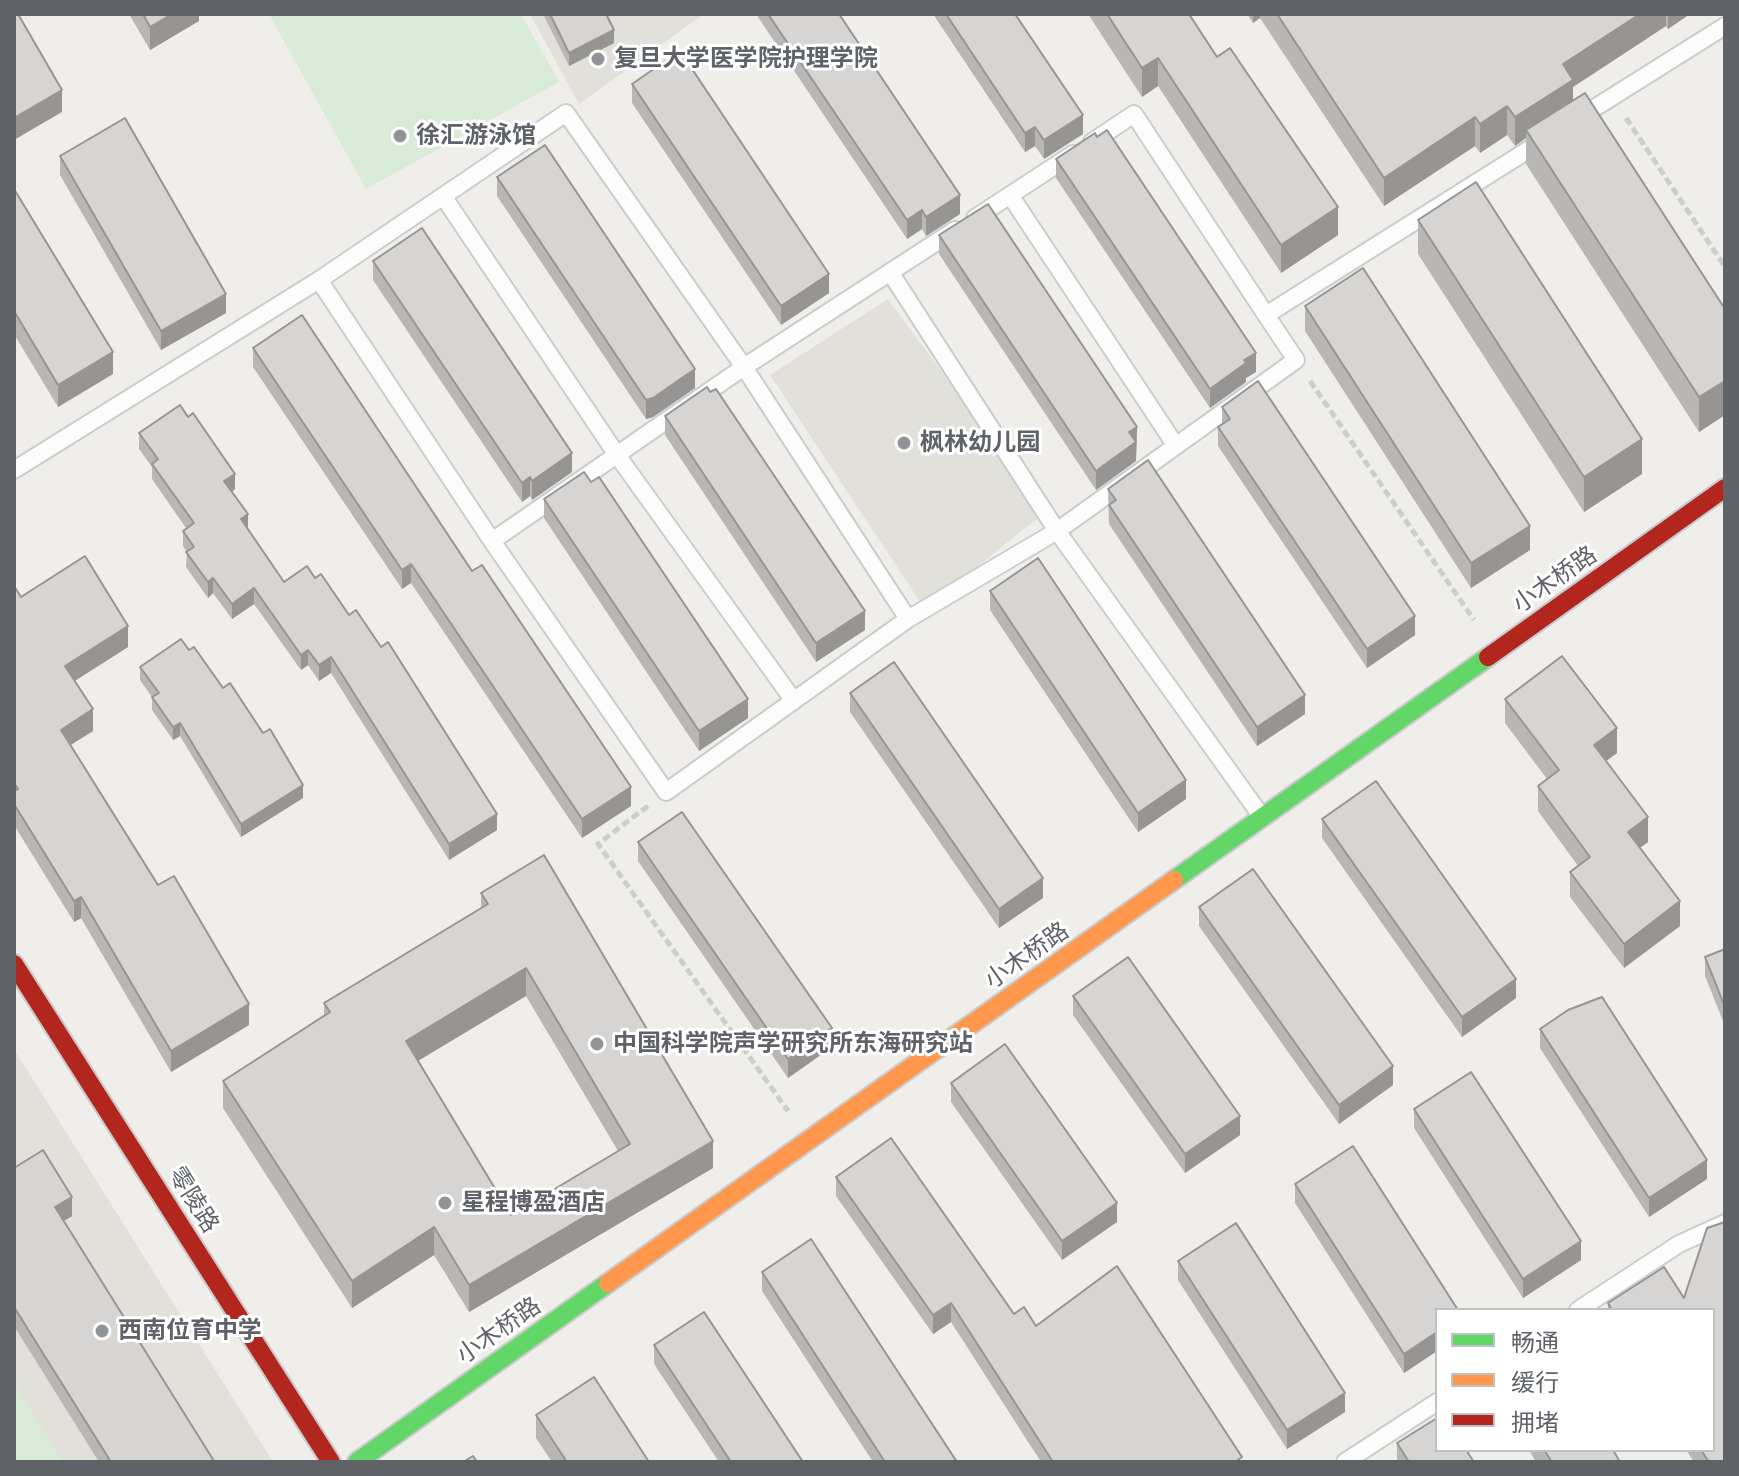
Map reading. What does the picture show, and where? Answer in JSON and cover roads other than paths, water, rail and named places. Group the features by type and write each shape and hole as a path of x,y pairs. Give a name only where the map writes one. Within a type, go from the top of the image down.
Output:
{"street":[{"name":"小木桥路","path":"357,1462 1725,488"},
{"name":"零陵路","path":"14,964 331,1462"}],"lane":[{"path":"1266,315 1725,26"},
{"path":"14,470 319,280 566,113 744,367 908,619"},
{"path":"319,280 492,541 666,792 908,619 1057,531 1296,360 1134,114 744,367 492,541"},
{"path":"1010,195 1176,446"},
{"path":"443,196 617,455 794,701"},
{"path":"890,272 1057,531 1263,818"},
{"path":"1581,1308 1679,1244 1725,1223"},
{"path":"1345,1462 1435,1403"}],"place":[{"name":"复旦大学医学院护理学院","path":"598,59"},
{"name":"徐汇游泳馆","path":"400,136"},
{"name":"枫林幼儿园","path":"904,443"},
{"name":"中国科学院声学研究所东海研究站","path":"597,1044"},
{"name":"星程博盈酒店","path":"445,1203"},
{"name":"西南位育中学","path":"102,1331"}]}
